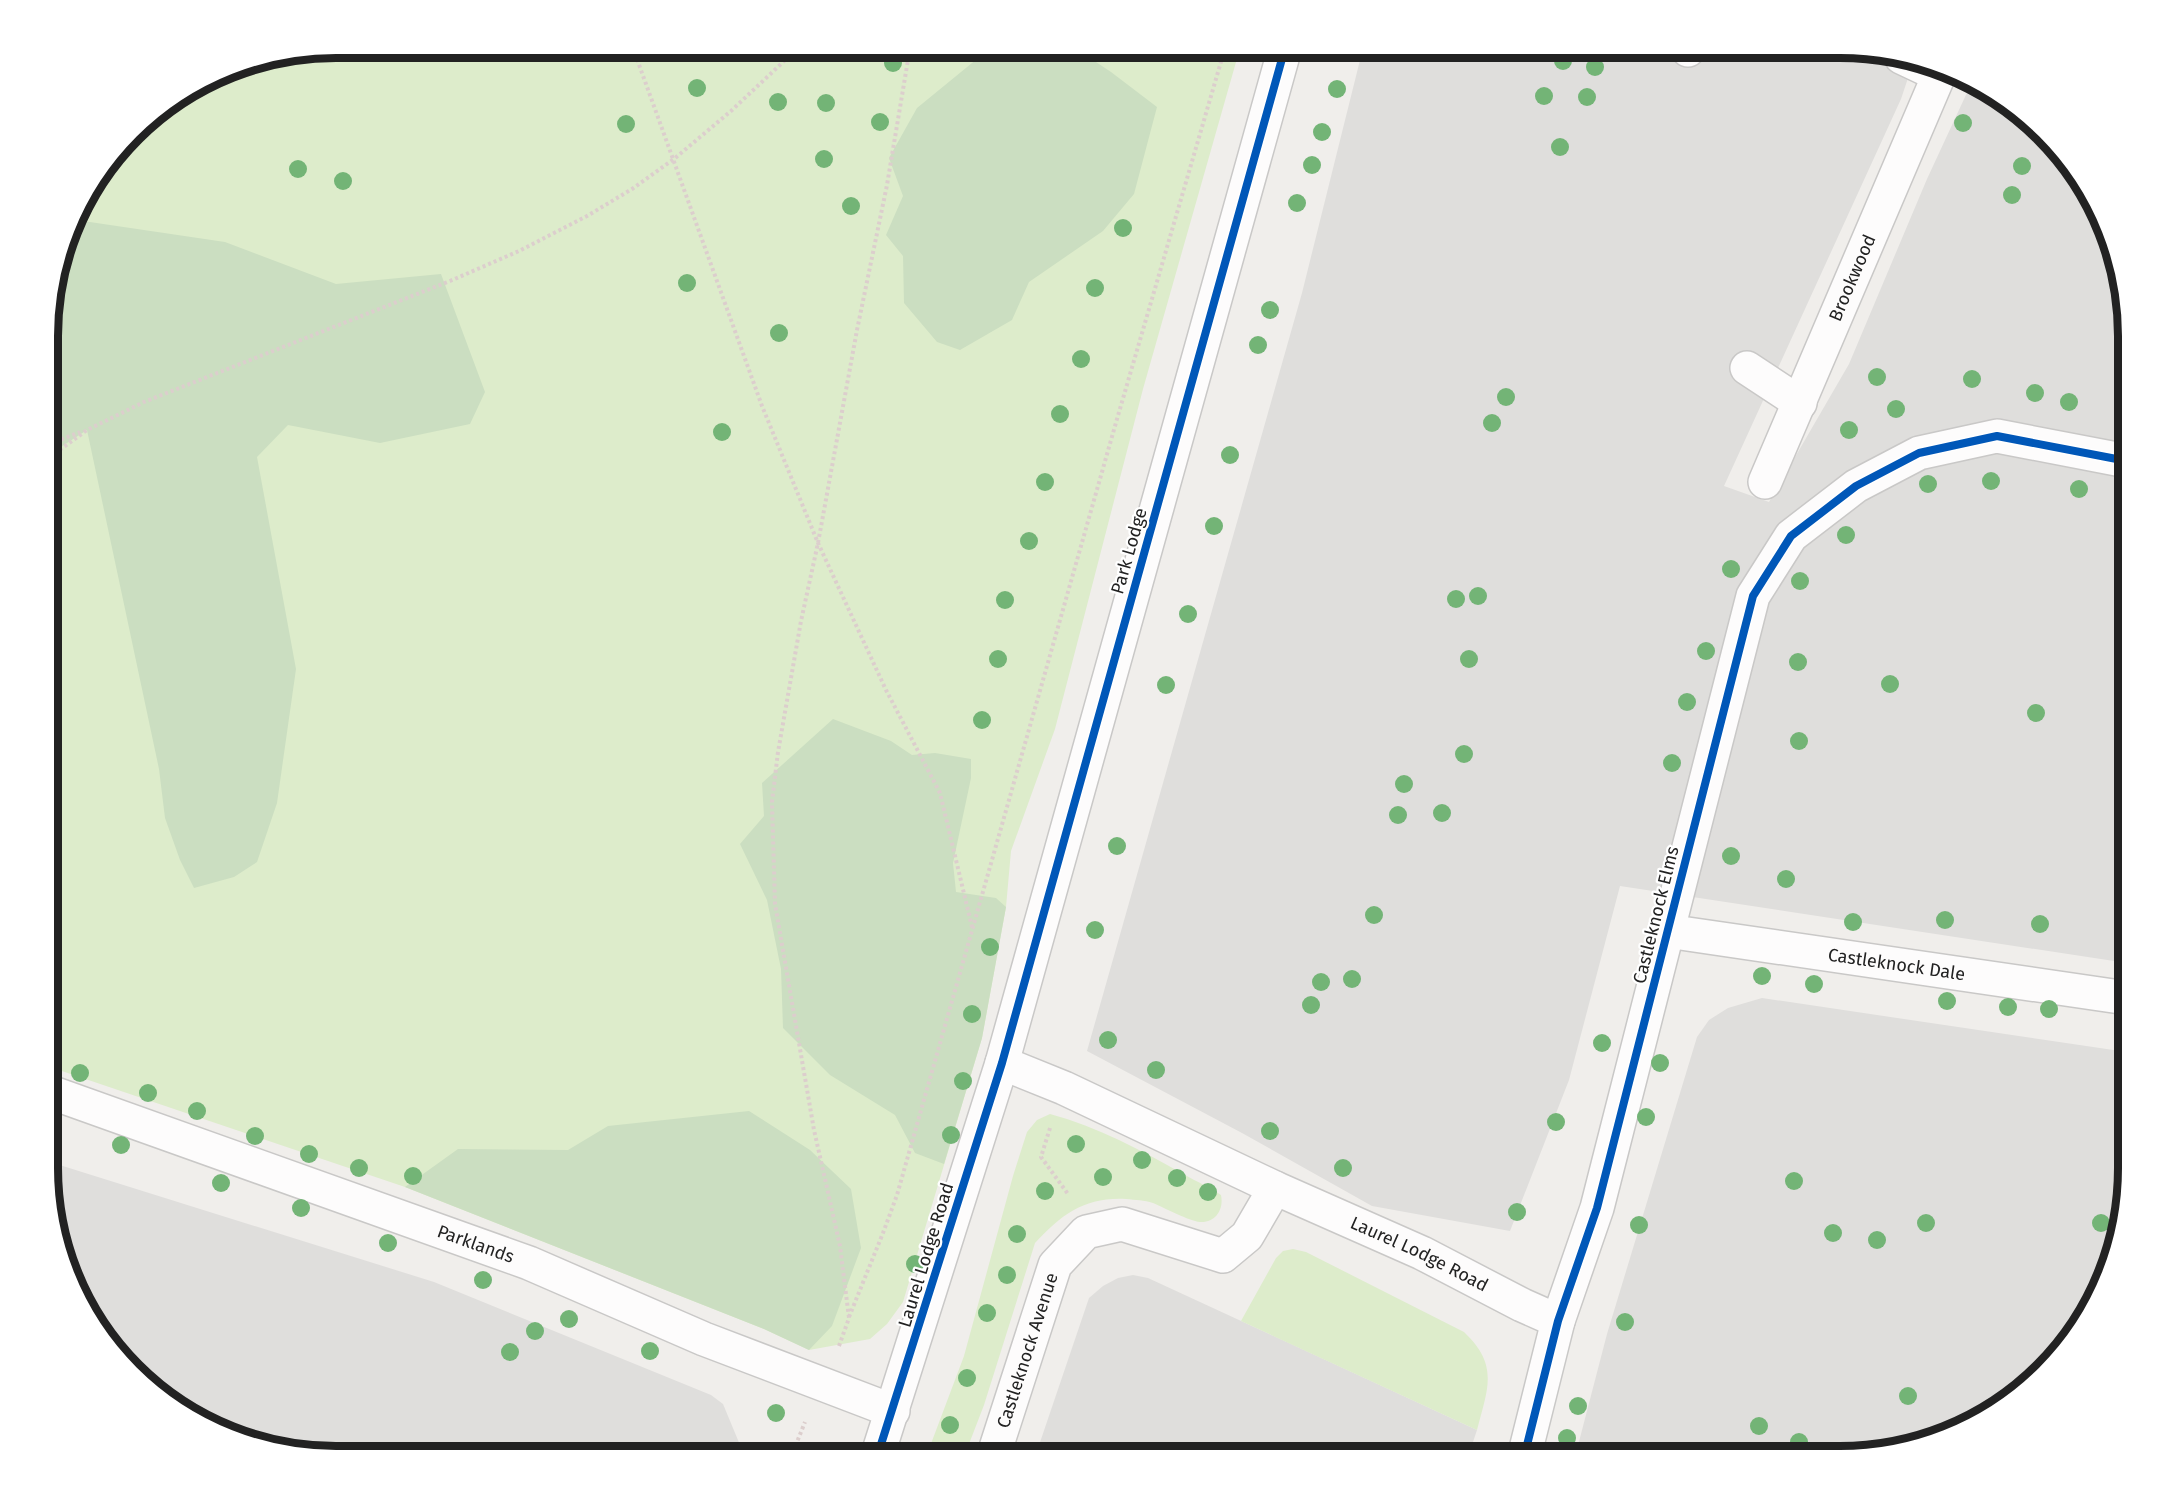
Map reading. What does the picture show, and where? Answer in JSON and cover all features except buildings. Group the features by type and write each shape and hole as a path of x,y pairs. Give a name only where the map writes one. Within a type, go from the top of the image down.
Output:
{"street":[{"name":"Park Lodge","path":"1002,1062 1282,58"},
{"name":"Brookwood","path":"1765,482 1938,77"},
{"path":"1747,368 1800,403"},
{"name":"Castleknock Elms","path":"1527,1446 1558,1321 1597,1208 1753,596 1791,536 1856,486 1919,453 1998,436 2118,459"},
{"name":"Castleknock Dale","path":"1667,931 2118,997"},
{"name":"Laurel Lodge Road","path":"882,1446 1002,1062 1064,1088 1275,1188 1422,1253 1558,1321"},
{"name":"Parklands","path":"58,1095 529,1263 704,1339 893,1411"},
{"path":"1086,1232 1122,1224 1223,1256 1247,1236 1275,1188"},
{"name":"Castleknock Avenue","path":"997,1446 1055,1265 1086,1232"}],"path":[{"path":"637,58 762,405 818,543 886,690 940,793 972,928"},
{"path":"58,441 87,430 144,402 450,281 519,251 587,216 632,189 674,159 731,111 787,58"},
{"path":"849,1318 840,1246 814,1130 776,904 772,802 801,621 818,543 856,330 887,185 908,58"},
{"path":"795,1446 821,1383 840,1345 897,1194 1117,418 1222,58"},
{"path":"58,452 87,430"},
{"path":"1064,1088 1041,1157 1077,1207 1086,1232"}],"shaded area":[{"path":"1361,58 1840,58 1876,61 1911,68 1901,99 1724,486 1769,502 1849,364 1927,179 1968,90 1994,105 2023,127 2060,167 2089,213 2103,247 2115,300 2118,336 2118,962 1620,886 1569,1080 1510,1231 1372,1206 1242,1133 1087,1051 1302,293"},
{"path":"1762,998 2118,1051 2117,1187 2112,1223 2103,1258 2089,1292 2060,1338 2023,1378 1994,1400 1963,1418 1929,1432 1894,1441 1858,1446 1578,1446 1607,1334 1697,1037 1709,1020 1728,1008"},
{"path":"58,1164 434,1282 711,1395 723,1404 740,1446 318,1446 282,1441 247,1432 213,1418 167,1389 127,1352 105,1323 87,1292 73,1258 61,1205"},
{"path":"1133,1275 1148,1278 1477,1430 1472,1446 1039,1446 1089,1298 1103,1286 1118,1278"}],"green space":[{"path":"978,58 1090,58 1157,107 1134,194 1103,231 1029,282 1012,320 960,350 937,342 904,303 903,256 886,235 903,196 889,158 917,108"},
{"path":"1237,58 1143,389 1055,729 1011,851 1006,907 982,1038 903,1302 887,1324 870,1339 809,1350 764,1329 405,1187 58,1070 59,318 64,282 73,247 87,213 116,167 153,127 182,105 213,87 264,68 318,59"},
{"path":"84,221 225,242 336,284 441,274 485,392 470,424 380,443 288,425 257,457 296,669 277,803 257,862 234,877 194,888 180,860 165,818 159,769 87,430 58,449 58,336 61,300 68,264"},
{"path":"833,719 891,741 912,755 935,753 971,759 971,778 953,863 956,892 996,898 1006,907 982,1038 944,1164 915,1153 895,1115 830,1075 783,1028 781,969 767,900 740,844 764,816 762,783"},
{"path":"749,1111 810,1150 851,1189 861,1248 832,1326 809,1350 764,1329 405,1187 458,1149 568,1150 608,1126"},
{"path":"1050,1114 1119,1140 1221,1195 1220,1210 1214,1218 1200,1222 1150,1202 1111,1199 1086,1204 1055,1224 1035,1243 984,1405 968,1446 930,1446 964,1356 1027,1132 1037,1120"},
{"path":"1293,1249 1306,1252 1464,1332 1482,1355 1488,1378 1485,1402 1477,1430 1241,1321 1276,1258 1283,1251"}],"cycle path":[{"path":"880,1446 1002,1063 1282,58"},
{"path":"1527,1446 1558,1321 1597,1208 1753,596 1791,536 1856,486 1919,453 1997,436 2118,459"}]}
